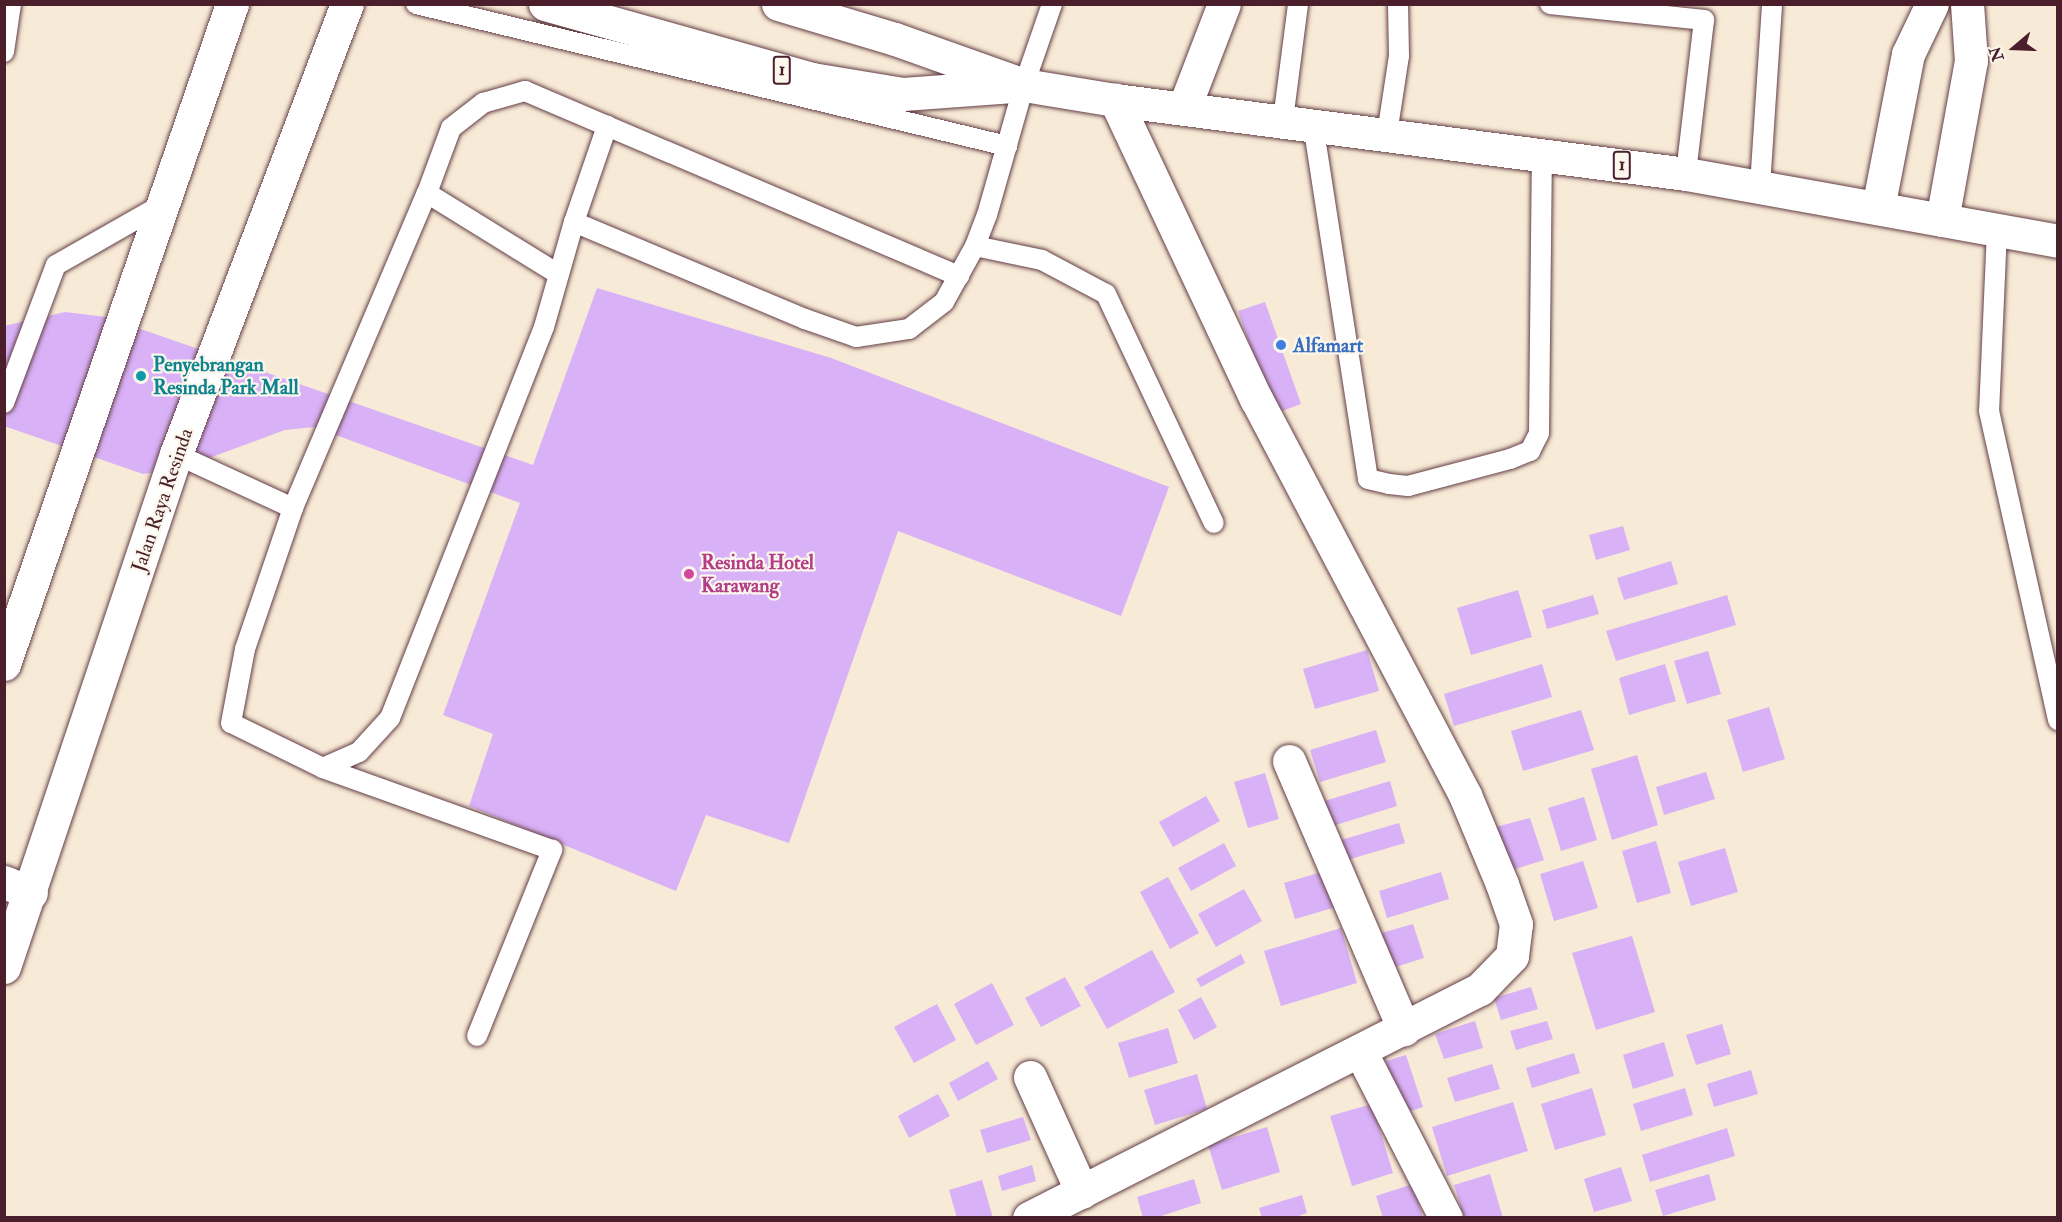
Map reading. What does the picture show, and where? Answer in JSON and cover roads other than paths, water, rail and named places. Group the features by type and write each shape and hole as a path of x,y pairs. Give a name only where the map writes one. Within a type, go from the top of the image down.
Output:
{"street":[{"path":"4,664 232,4"},
{"name":"Jalan Raya Resinda","path":"4,967 18,888 176,454 347,4"},
{"name":"1","path":"545,4 812,79 903,94 1024,85"},
{"name":"1","path":"778,4 895,39 1024,85 1115,100 1686,174 2058,241"},
{"path":"1184,108 1224,4"},
{"path":"1878,208 1908,54 1932,4"},
{"path":"1942,220 1971,61 1967,4"},
{"path":"1029,1218 1480,989 1512,956 1516,924 1465,795 1256,399 1115,100"},
{"path":"1289,761 1404,1029"},
{"path":"1360,1051 1446,1218"},
{"path":"1030,1077 1082,1192"}],"lane":[{"path":"4,52 11,4"},
{"path":"416,4 1007,146"},
{"path":"574,222 855,337 909,329 944,302 975,246 1024,85 1052,4"},
{"path":"1298,4 1298,122 1368,478 1408,486 1510,459 1530,451 1539,433 1542,154"},
{"path":"1387,134 1399,56 1398,4"},
{"path":"1550,4 1704,20 1686,174"},
{"path":"1760,186 1772,4"},
{"path":"477,1036 552,849 323,768 231,723 245,649 293,508 428,193 451,128 483,103 525,91 959,276"},
{"path":"323,768 359,752 390,718 544,327 574,222 607,126"},
{"path":"428,193 558,274"},
{"path":"4,403 56,265 165,203"},
{"path":"1997,230 1989,411 2058,720"},
{"path":"975,246 1041,260 1106,294 1214,522"},
{"path":"176,454 293,508"}],"place":[{"name":"Alfamart","path":"1281,345"},
{"name":"Penyebrangan Resinda Park Mall","path":"141,376"},
{"name":"Resinda Hotel Karawang","path":"689,574"}]}
